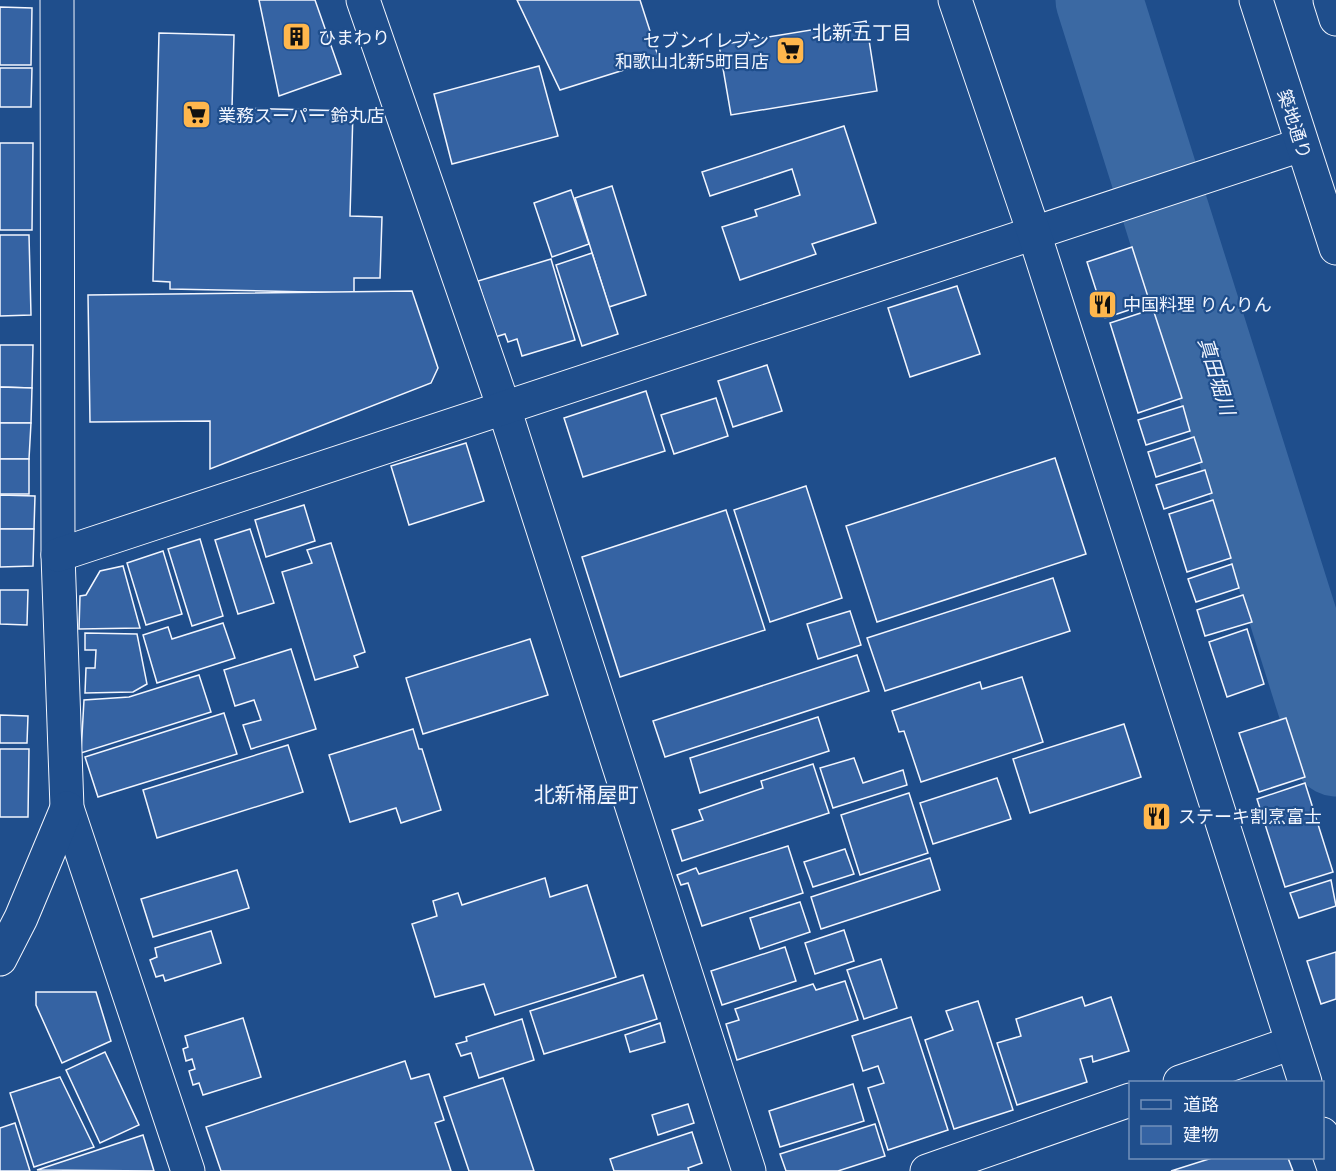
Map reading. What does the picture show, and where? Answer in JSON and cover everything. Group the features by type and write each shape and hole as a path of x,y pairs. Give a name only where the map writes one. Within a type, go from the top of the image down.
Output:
{"street":[{"path":"57,0 58,555 67,808 188,1171"},
{"path":"363,0 504,408 749,1171"},
{"path":"955,0 1034,233 1304,1081"},
{"name":"築地通り","path":"1256,0 1336,248"},
{"path":"1330,0 1336,19"},
{"path":"58,555 1301,145"},
{"path":"0,959 21,918 67,808"},
{"path":"1186,1081 1293,1043"},
{"path":"927,1171 1129,1101"},
{"path":"1324,1137 1335,1171"}],"building":[{"name":"ひまわり","path":"259,0 315,0 341,74 279,96"},
{"path":"517,0 640,0 659,59 560,90"},
{"path":"0,7 32,8 31,65 0,65"},
{"path":"866,21 877,91 731,115 719,45"},
{"path":"159,33 234,35 232,108 353,111 350,216 382,217 380,278 354,278 354,293 170,289 170,282 153,281"},
{"path":"539,66 558,136 452,164 434,94"},
{"path":"0,68 32,68 31,107 0,107"},
{"path":"844,126 876,223 812,244 816,254 740,280 722,227 757,216 755,210 800,195 792,169 710,196 702,172"},
{"path":"0,143 33,143 32,230 0,230"},
{"path":"612,186 646,295 609,307 575,198"},
{"path":"571,190 589,244 552,257 534,203"},
{"path":"0,235 29,235 31,315 0,316"},
{"path":"1132,247 1150,303 1105,318 1087,262"},
{"path":"592,253 618,334 582,346 556,265"},
{"path":"551,259 575,340 522,356 517,339 508,342 505,334 495,337 478,281"},
{"path":"957,286 980,354 910,377 888,308"},
{"path":"412,291 438,368 431,383 210,469 210,421 90,422 88,295"},
{"path":"1153,309 1182,398 1138,413 1110,323"},
{"path":"0,345 33,345 32,388 0,387"},
{"path":"767,365 782,411 733,427 718,381"},
{"path":"0,387 32,388 31,423 0,423"},
{"path":"646,391 665,451 583,477 564,418"},
{"path":"716,398 728,436 674,454 661,415"},
{"path":"1183,406 1190,431 1146,445 1138,420"},
{"path":"0,423 31,423 29,459 0,459"},
{"path":"1194,437 1202,462 1156,477 1148,452"},
{"path":"466,443 484,501 409,525 391,466"},
{"path":"1055,458 1086,554 877,622 846,526"},
{"path":"0,459 29,459 29,494 0,494"},
{"path":"1205,470 1212,493 1164,509 1156,485"},
{"path":"806,486 842,598 770,622 734,510"},
{"path":"0,495 35,496 34,529 0,529"},
{"path":"1213,500 1231,558 1187,572 1169,514"},
{"path":"304,505 315,541 266,557 255,520"},
{"path":"726,510 765,630 620,677 582,557"},
{"path":"0,529 34,529 33,566 0,567"},
{"path":"250,529 274,603 238,614 215,540"},
{"path":"200,539 223,616 192,626 168,549"},
{"path":"331,543 365,652 354,656 358,667 315,680 282,572 312,563 307,550"},
{"path":"163,551 182,614 146,625 127,563"},
{"path":"1232,564 1239,588 1196,602 1188,579"},
{"path":"123,566 140,628 79,629 80,596 86,595 100,571"},
{"path":"1053,578 1070,631 885,691 867,638"},
{"path":"0,590 28,590 27,625 0,624"},
{"path":"1243,595 1252,622 1205,636 1197,610"},
{"path":"850,611 861,645 818,659 807,624"},
{"path":"223,623 235,658 157,683 143,635 168,627 172,639"},
{"path":"1247,629 1264,684 1227,697 1209,642"},
{"path":"85,633 137,634 147,684 133,692 85,693 86,668 95,668 96,650 85,650"},
{"path":"530,639 548,695 423,734 406,678"},
{"path":"291,649 316,729 251,749 243,725 261,720 254,700 235,706 224,670"},
{"path":"857,655 869,691 665,757 653,721"},
{"path":"199,675 211,712 81,753 84,700 129,697"},
{"path":"1022,677 1043,742 921,782 904,731 899,732 892,711 980,682 982,689"},
{"path":"224,713 237,754 98,797 85,757"},
{"path":"0,715 28,716 27,743 0,743"},
{"path":"818,717 829,751 700,793 690,758"},
{"path":"1286,718 1305,777 1259,792 1239,733"},
{"path":"1124,724 1141,777 1030,813 1013,759"},
{"path":"413,729 419,749 422,749 441,810 401,823 396,808 350,822 329,755"},
{"path":"288,745 303,792 157,838 143,790"},
{"path":"0,749 29,749 28,817 0,817"},
{"path":"854,758 863,783 903,770 907,785 833,808 820,768"},
{"path":"813,764 829,813 682,861 672,830 703,820 699,810 763,788 761,781"},
{"path":"997,778 1011,819 933,844 920,803"},
{"path":"1305,783 1333,872 1285,887 1257,799"},
{"path":"909,793 928,853 860,875 841,815"},
{"path":"788,846 803,893 702,926 688,883 681,885 677,875 696,868 699,874"},
{"path":"845,849 854,874 813,887 804,862"},
{"path":"930,858 940,890 821,929 811,897"},
{"path":"237,870 249,908 153,937 141,899"},
{"path":"545,878 550,897 587,885 616,977 495,1015 484,984 435,997 412,924 437,916 433,901 458,893 462,905"},
{"path":"1331,880 1336,906 1299,918 1290,893"},
{"path":"800,902 810,932 760,949 750,918"},
{"path":"844,930 854,961 815,974 805,943"},
{"path":"211,931 221,963 165,981 163,975 156,977 150,960 157,957 155,948"},
{"path":"785,947 796,981 722,1005 711,971"},
{"path":"1336,952 1336,999 1321,1004 1307,961"},
{"path":"881,959 897,1008 864,1019 847,970"},
{"path":"643,975 657,1019 544,1054 530,1011"},
{"path":"845,981 858,1020 737,1060 726,1024 739,1020 735,1009 813,984 816,990"},
{"path":"36,992 96,992 111,1041 62,1063 36,1005"},
{"path":"1082,997 1085,1006 1111,997 1129,1051 1093,1062 1092,1056 1080,1059 1087,1082 1017,1105 997,1043 1021,1036 1016,1019"},
{"path":"978,1001 1013,1110 954,1129 925,1040 953,1030 946,1011"},
{"path":"911,1017 948,1130 888,1150 868,1088 884,1083 878,1066 863,1071 852,1036"},
{"path":"243,1018 261,1077 203,1095 199,1083 193,1085 189,1071 195,1069 192,1059 186,1061 183,1049 188,1047 185,1036"},
{"path":"522,1019 534,1060 479,1078 471,1053 461,1056 456,1044 467,1041 466,1037"},
{"path":"660,1023 665,1042 630,1052 625,1035"},
{"path":"105,1052 139,1125 100,1143 66,1070"},
{"path":"405,1061 411,1079 429,1074 444,1120 435,1123 451,1171 221,1171 206,1127"},
{"path":"60,1077 94,1147 34,1167 10,1093"},
{"path":"503,1078 534,1171 469,1171 444,1097"},
{"path":"853,1084 864,1121 780,1147 769,1111"},
{"path":"688,1104 694,1123 658,1135 652,1115"},
{"path":"15,1123 30,1171 0,1171 0,1128"},
{"path":"875,1124 885,1156 838,1171 786,1171 780,1154"},
{"path":"692,1132 702,1163 688,1168 689,1171 614,1171 610,1159"},
{"path":"143,1135 154,1171 37,1170"},
{"path":"1209,1159 1288,1159 1293,1171 1171,1171"}],"waterway":[{"name":"真田堀川","path":"1099,0 1336,753"}],"place":[{"name":"ひまわり","path":"297,37"},
{"name":"セブンイレブン 和歌山北新5町目店","path":"790,50"},
{"name":"業務スーパー 鈴丸店","path":"197,115"},
{"name":"中国料理 りんりん","path":"1102,304"},
{"name":"ステーキ割烹富士","path":"1157,816"}],"district":[{"name":"北新五丁目","path":"862,32"},
{"name":"北新桶屋町","path":"586,794"}]}
